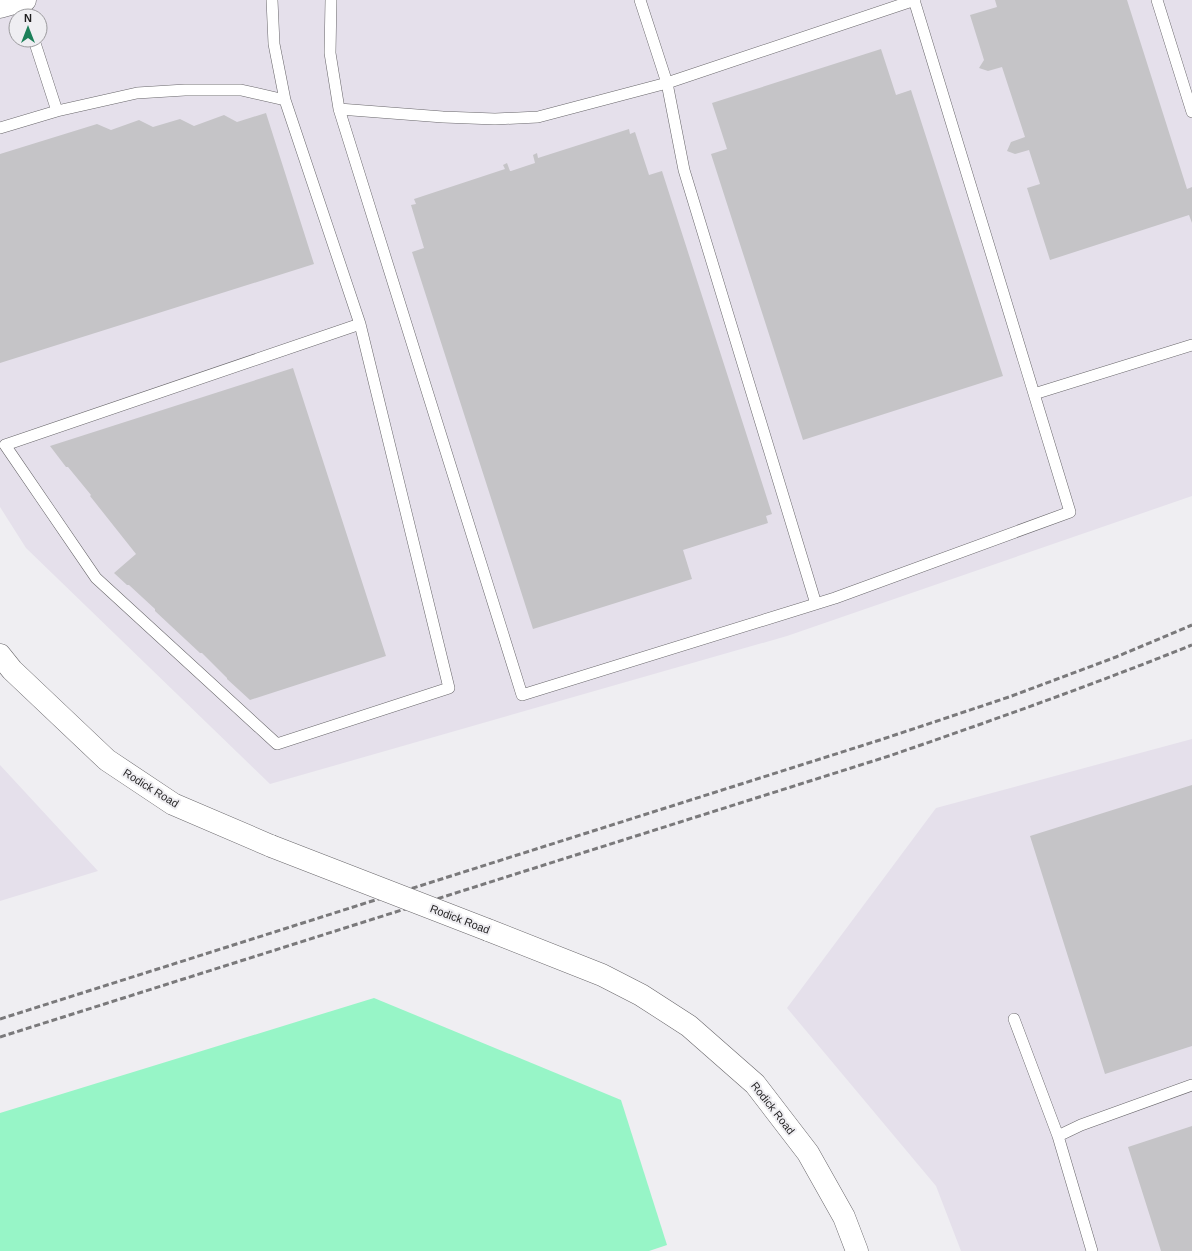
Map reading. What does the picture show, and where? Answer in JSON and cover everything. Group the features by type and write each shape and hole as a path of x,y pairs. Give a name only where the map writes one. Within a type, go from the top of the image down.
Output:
{"street":[{"path":"0,7 24,4"},
{"name":"Rodick Road","path":"0,655 12,670 107,760 173,804 271,846 602,975 641,995 689,1026 755,1084 808,1153 844,1217 857,1251"}],"lane":[{"path":"272,0 274,44 285,100 360,324 449,688 277,744 96,578 5,446 360,324"},
{"path":"332,0 330,53 339,109 522,695 816,604 1070,512 914,0 667,83 538,118 480,118 339,109"},
{"path":"640,0 667,83 684,170 816,604"},
{"path":"1157,0 1192,112"},
{"path":"37,48 57,111"},
{"path":"0,128 57,111 137,93 185,90 241,90 285,100"},
{"path":"1034,394 1192,345"},
{"path":"1014,1019 1058,1136 1092,1251"},
{"path":"1058,1136 1081,1125 1192,1085"}],"shaded area":[{"path":"0,0 1192,0 1192,496 787,636 270,784 26,548 0,507"},
{"path":"1192,739 1192,1251 961,1251 936,1186 787,1008 936,808"},
{"path":"0,765 98,871 0,901"}],"green space":[{"path":"374,998 621,1100 667,1245 649,1251 0,1251 0,1113"}],"building":[{"path":"995,0 1127,0 1187,189 1192,187 1192,223 1189,215 1050,260 1027,188 1040,184 1029,150 1015,154 1007,151 1011,142 1025,137 1002,67 988,71 979,68 984,60 970,15 997,7"},
{"path":"881,49 896,95 911,90 1003,376 803,440 711,154 727,149 712,103"},
{"path":"266,113 314,264 0,363 0,154 97,124 111,130 139,120 153,127 180,119 194,126 224,115 237,122"},
{"path":"629,129 630,134 635,132 649,175 662,171 772,514 766,516 768,523 683,550 692,579 533,629 412,252 424,248 411,205 416,204 414,199 505,169 503,165 507,163 511,171 535,163 533,155 537,153 538,158"},
{"path":"293,368 386,656 250,700 202,653 200,653 155,611 155,609 114,573 136,554 90,496 91,495 68,467 66,467 50,446"},
{"path":"1192,785 1192,1046 1105,1074 1030,836"},
{"path":"1192,1126 1192,1251 1161,1251 1128,1147"}],"railway":[{"path":"0,1019 883,739 1009,697 1116,657 1192,625"},
{"path":"0,1037 889,756 965,730 1192,645"}]}
